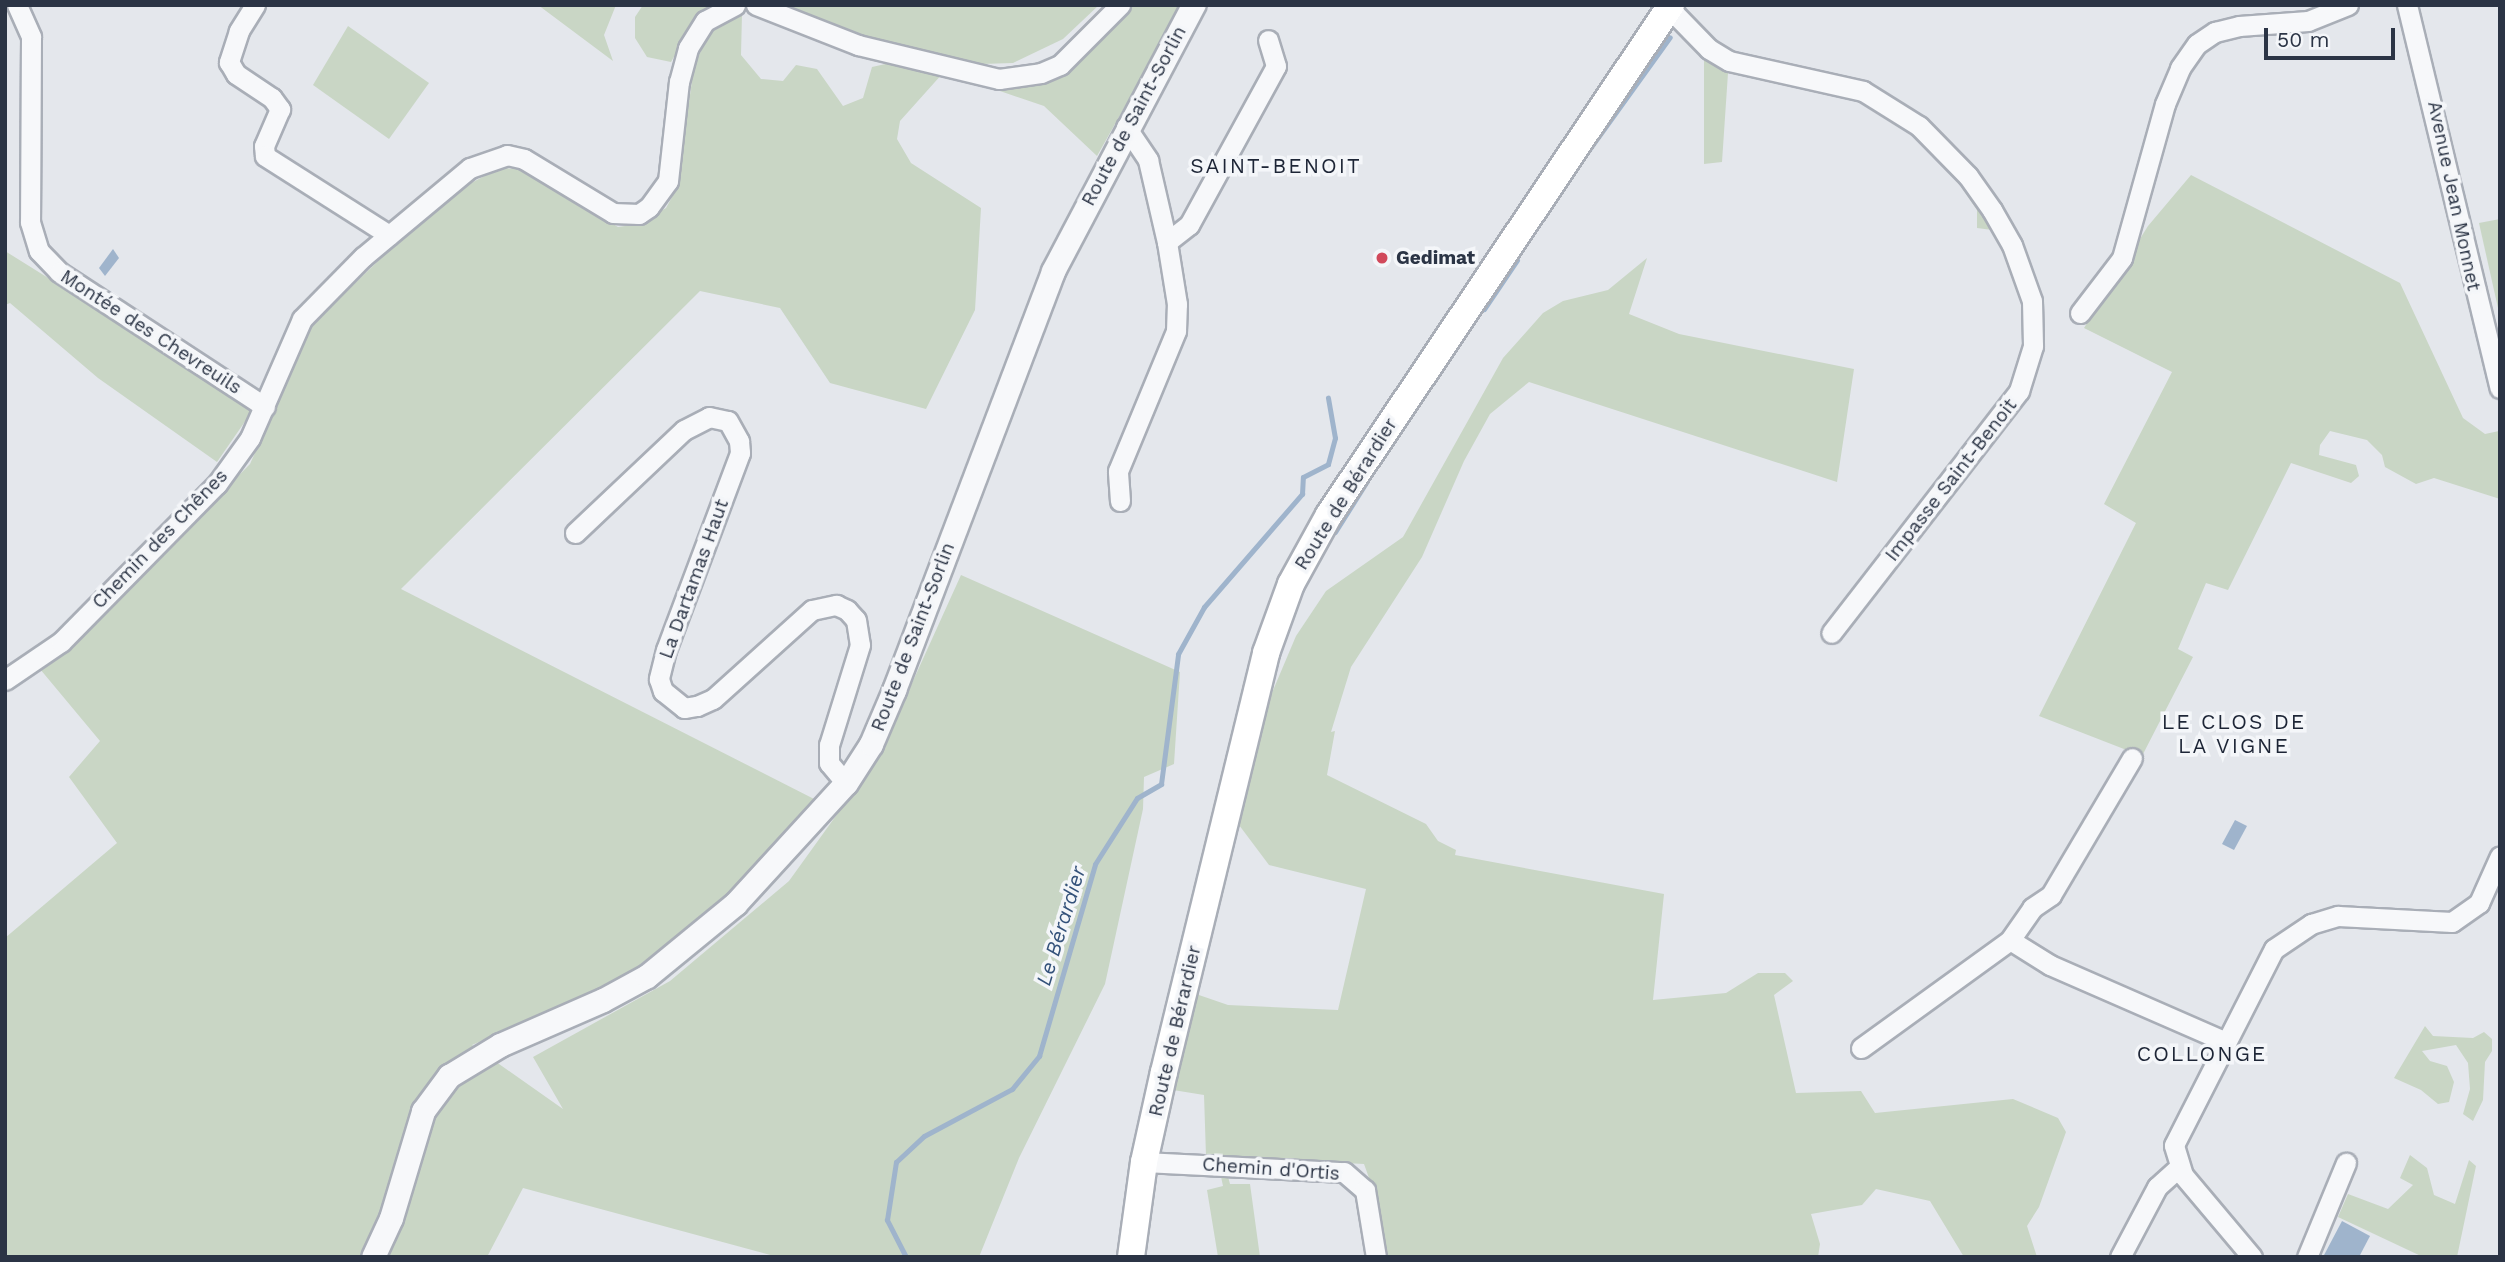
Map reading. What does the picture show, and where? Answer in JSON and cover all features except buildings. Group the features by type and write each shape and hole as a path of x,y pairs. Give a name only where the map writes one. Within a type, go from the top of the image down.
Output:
{"main road":[{"name":"Route de Bérardier","path":"1131,1257 1144,1162 1263,664 1291,584 1329,515 1671,7"}],"street":[{"name":"Montée des Chevreuils","path":"17,5 31,37 30,222 39,251 59,272 265,407"},
{"path":"255,5 230,51 229,62 236,74 272,98 280,109 264,146 265,156 389,235"},
{"name":"Chemin des Chênes","path":"5,680 61,642 217,484 250,438 302,319 389,235 470,168 507,155 524,159 613,213 639,214 649,207 668,181 679,82 688,48 705,21 735,5"},
{"path":"756,5 858,45 999,79 1041,73 1060,65 1120,5"},
{"name":"Route de Saint-Sorlin","path":"373,1257 391,1218 423,1111 449,1076 500,1045 603,1000 647,976 735,904 846,783 870,744 894,690 1053,271 1126,127 1193,5"},
{"path":"2080,313 2122,258 2165,104 2180,68 2197,44 2215,32 2239,26 2308,21 2348,5"},
{"name":"Avenue Jean Monnet","path":"2407,5 2500,387"},
{"name":"Impasse Saint-Benoit","path":"1671,7 1709,49 1729,61 1863,91 1919,126 1968,176 1992,210 2012,245 2032,301 2033,346 2019,391 1831,633"},
{"path":"1167,242 1189,225 1276,66 1268,40"},
{"path":"1120,501 1118,471 1176,331 1177,304 1167,242 1148,160 1126,127"},
{"name":"La Dartamas Haut","path":"575,533 684,430 709,417 728,421 739,441 740,453 666,650 659,679 663,691 684,708 697,706 713,699 812,610 835,605 847,610 856,620 860,645 829,746 829,763 846,783"},
{"path":"1861,1048 2010,940 2032,908 2051,895 2132,758"},
{"path":"2252,1257 2178,1168 2174,1152 2178,1132 2274,949 2295,932 2338,916 2452,922 2479,903 2500,856"},
{"path":"2010,940 2050,965 2226,1042"},
{"name":"Chemin d'Ortis","path":"1144,1162 1344,1172 1365,1189 1376,1257"},
{"path":"2307,1257 2346,1163"},
{"path":"2124,1255 2157,1186 2178,1168"}],"green space":[{"path":"538,5 616,5 604,35 613,61"},
{"path":"643,5 710,5 696,18 671,62 647,57 635,38 635,17"},
{"path":"775,5 1099,5 1063,39 1013,63 982,64 898,50"},
{"path":"1133,5 1182,5 1097,156 1044,106 997,90 1032,85 1062,73 1079,62"},
{"path":"730,14 742,14 741,55 761,79 783,81 796,65 817,69 843,106 863,98 872,67 899,61 943,73 900,121 897,139 911,163 981,208 975,310 926,409 830,383 780,308 700,291 401,589 818,801 702,922 612,984 472,1045 563,1109 533,1057 670,981 789,881 879,756 961,575 1180,672 1174,764 1144,777 1143,809 1105,984 1019,1158 979,1257 778,1257 523,1188 487,1257 5,1257 5,938 117,843 69,777 100,741 40,669 72,645 250,464 311,326 444,197 500,168 518,169 618,227 639,224 666,208 677,188 694,66 713,25"},
{"path":"348,26 429,83 389,139 313,85"},
{"path":"1704,56 1727,65 1840,88 1892,109 1936,145 2000,231 1977,228 1977,210 1942,159 1881,105 1728,73 1722,162 1704,164"},
{"path":"2191,175 2400,283 2463,418 2485,434 2499,431 2500,499 2434,478 2416,484 2385,467 2382,455 2367,440 2330,431 2320,445 2319,455 2356,465 2359,476 2351,483 2291,463 2228,590 2206,583 2178,649 2193,657 2142,756 2039,716 2136,523 2104,504 2172,372 2084,328 2148,226"},
{"path":"2500,219 2500,317 2479,223"},
{"path":"5,251 255,407 217,462 98,378 10,303 5,305"},
{"path":"1647,258 1629,314 1679,334 1854,369 1837,482 1529,382 1490,414 1464,461 1422,557 1351,667 1331,732 1335,731 1327,775 1426,824 1438,841 1456,850 1455,855 1664,894 1653,1000 1726,993 1758,973 1785,973 1793,981 1774,995 1796,1093 1861,1091 1875,1113 2013,1099 2058,1118 2066,1132 2039,1207 2027,1226 2037,1257 1964,1257 1930,1201 1876,1189 1862,1205 1811,1214 1820,1244 1818,1257 1381,1257 1373,1189 1364,1164 1206,1156 1204,1095 1173,1090 1196,994 1228,1005 1338,1010 1366,889 1269,865 1239,825 1258,726 1296,636 1326,591 1403,537 1503,358 1543,313 1563,301 1608,290"},
{"path":"2425,1026 2433,1036 2473,1038 2484,1032 2492,1039 2492,1051 2485,1062 2483,1100 2473,1121 2463,1114 2470,1089 2468,1063 2456,1045 2422,1051 2430,1061 2447,1066 2454,1082 2449,1102 2438,1104 2421,1090 2394,1078"},
{"path":"2410,1155 2427,1168 2434,1195 2455,1204 2469,1160 2476,1166 2457,1257 2423,1257 2338,1217 2348,1194 2388,1209 2413,1185 2400,1178"},
{"path":"1220,1172 1227,1173 1230,1184 1250,1184 1260,1257 1218,1257 1207,1190 1223,1186"}],"water":[{"path":"113,249 119,258 105,276 99,268"},
{"path":"2235,820 2247,826 2234,850 2222,844"},
{"path":"2342,1221 2370,1236 2359,1257 2323,1257"}],"waterway":[{"path":"1588,151 1670,37"},
{"path":"1484,309 1517,260"},
{"name":"Le Bérardier","path":"906,1257 887,1220 896,1162 924,1136 1012,1089 1039,1056 1095,864 1137,798 1161,784 1178,654 1204,607 1302,494 1303,477 1328,464 1335,438 1328,398"},
{"path":"1335,532 1367,481"}],"place":[{"name":"Gedimat","path":"1382,258"}],"district":[{"name":"SAINT-BENOIT","path":"1276,166"},
{"name":"LE CLOS DE LA VIGNE","path":"2234,734"},
{"name":"COLLONGE","path":"2202,1054"}]}
